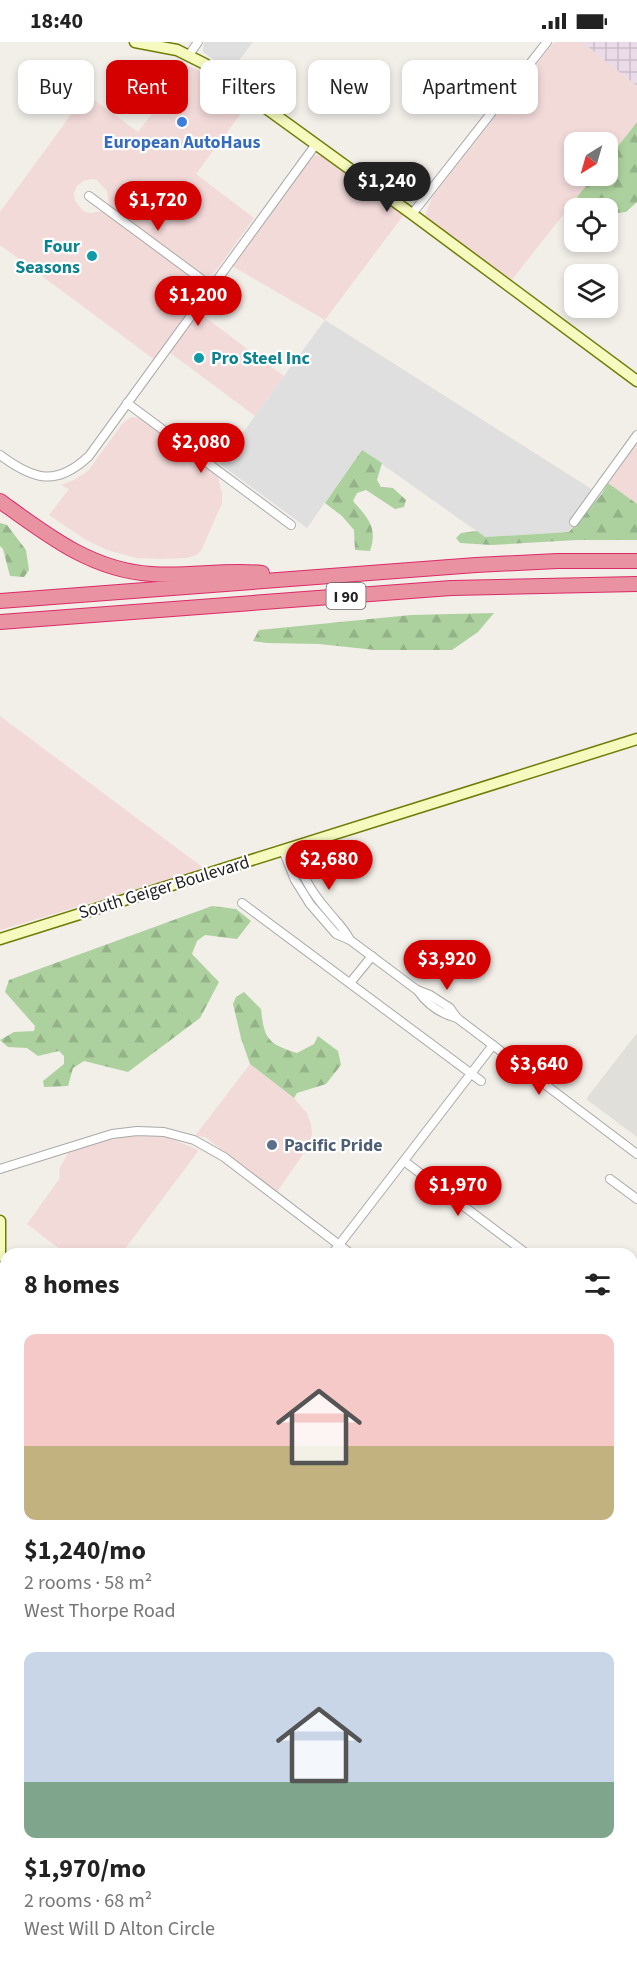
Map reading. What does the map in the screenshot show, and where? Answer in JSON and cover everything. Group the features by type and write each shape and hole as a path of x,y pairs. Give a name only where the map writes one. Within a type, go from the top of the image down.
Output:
{"highway":[{"path":"0,501 71,551 115,568 152,574 260,573 287,579"},
{"name":"I 90","path":"0,601 487,564 637,561"},
{"name":"I 90","path":"0,622 451,588 637,584"},
{"path":"0,631 26,628 56,618"}],"street":[{"path":"135,42 168,48 189,55 205,64 637,381"},
{"path":"189,55 198,42"},
{"path":"412,214 547,42"},
{"path":"0,455 36,476 55,477 75,468 88,456 316,144"},
{"path":"89,196 212,287"},
{"path":"127,403 291,525"},
{"path":"574,522 637,435"},
{"name":"South Geiger Boulevard","path":"0,939 637,739"},
{"path":"287,848 295,880 310,904 336,933 350,940 417,990 430,994 450,1008 457,1018 637,1154"},
{"path":"242,903 481,1082"},
{"path":"350,983 372,956"},
{"path":"337,1248 493,1045"},
{"path":"0,1169 112,1134 137,1131 164,1132 194,1140 224,1158 343,1248"},
{"path":"404,1161 519,1248"},
{"path":"610,1179 637,1198"},
{"path":"0,1221 0,1256"}],"shaded area":[{"path":"204,42 253,42 239,60 214,60 203,52"},
{"path":"554,42 582,42 637,86 637,122 618,146 618,132 564,132 564,186 586,186 577,198 564,198 564,214 510,282 427,220 425,216 439,188 497,114 538,114 538,62"},
{"path":"582,42 637,42 637,86"},
{"path":"188,66 200,71 200,114 241,114 196,174 254,218 216,271 208,275 197,272 109,205 107,191 97,180 83,181 77,186 74,193 75,201 83,211 90,213 104,211 197,281 200,286 201,297 155,360 0,245 0,212 71,114 94,114 94,100 106,109 106,114 113,114 138,132 152,114 188,114"},
{"path":"315,155 327,157 405,213 325,320 232,266 309,160"},
{"path":"198,312 284,376 255,416 169,352"},
{"path":"325,320 601,495 569,532 485,537 362,450 307,528 220,464"},
{"path":"131,417 145,419 218,477 222,503 201,551 196,555 187,558 136,558 107,550 86,540 49,515 69,489 61,485 88,471 122,424"},
{"path":"637,442 637,504 608,483"},
{"path":"0,716 205,869 0,930"},
{"path":"637,1033 637,1137 586,1099"},
{"path":"250,1064 294,1098 307,1113 311,1124 312,1134 308,1147 277,1192 205,1137 195,1136"},
{"path":"129,1136 164,1136 199,1150 126,1248 58,1248 27,1224 60,1178 59,1169 69,1152"}],"green space":[{"path":"637,122 637,202 626,212 618,213 618,198 577,197 586,186 618,186 618,146"},
{"path":"362,450 382,463 377,480 381,487 393,488 406,500 404,507 395,509 366,490 357,493 353,501 367,518 372,530 370,551 355,550 354,530 342,516 325,503"},
{"path":"608,483 637,504 637,540 577,540 492,545 460,543 456,538 461,533 477,531 485,537 569,532 601,495"},
{"path":"0,523 7,525 26,550 29,570 24,577 10,576 3,549 0,546"},
{"path":"494,613 478,632 452,650 375,650 319,644 253,641 259,630 411,615"},
{"path":"212,906 236,909 251,921 237,939 205,935 197,941 192,954 219,982 200,1018 128,1072 84,1061 73,1068 68,1086 44,1087 43,1081 64,1064 64,1056 59,1051 38,1056 27,1048 8,1047 0,1040 14,1032 34,1031 35,1026 5,992 9,980"},
{"path":"244,992 261,1009 266,1034 280,1047 297,1053 314,1044 318,1036 338,1051 341,1065 326,1084 297,1093 294,1098 250,1064 233,1004 236,997"}],"place":[{"name":"European AutoHaus","path":"182,122"},
{"name":"Four Seasons","path":"92,256"},
{"name":"Pro Steel Inc","path":"199,358"},
{"name":"Pacific Pride","path":"272,1145"}]}
